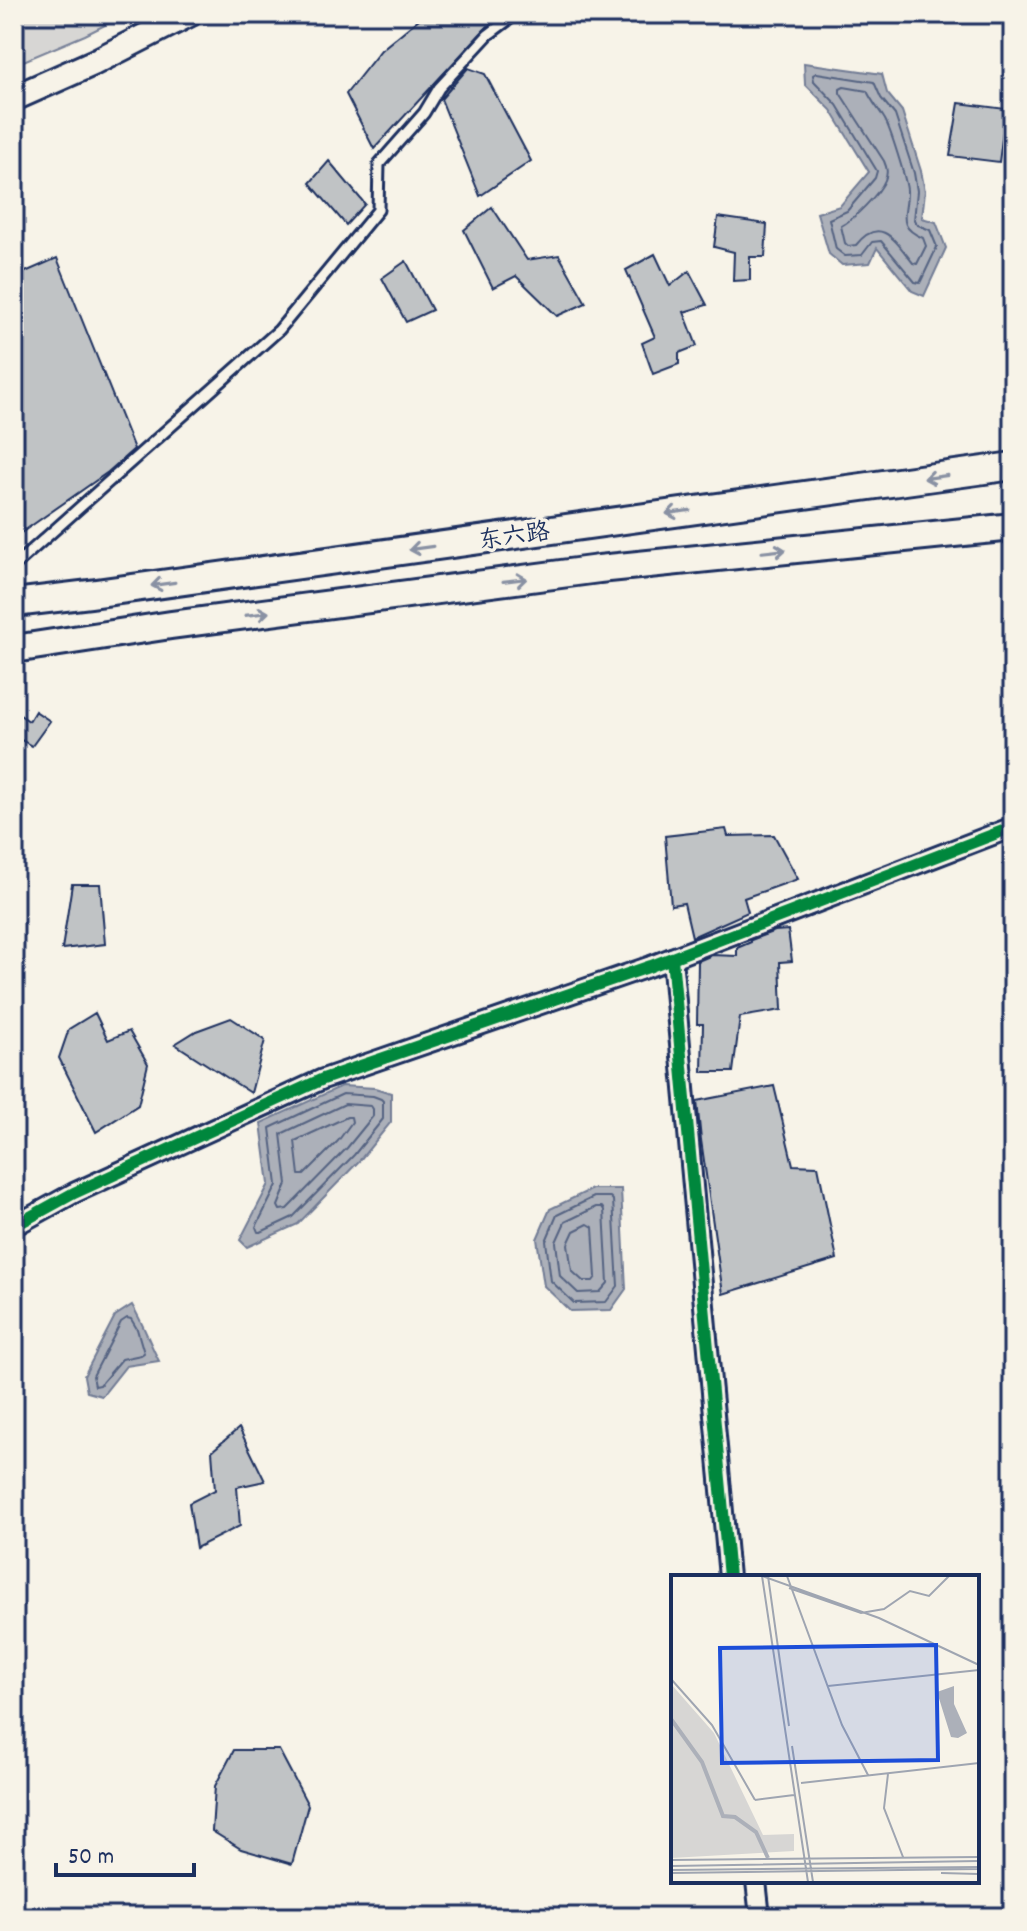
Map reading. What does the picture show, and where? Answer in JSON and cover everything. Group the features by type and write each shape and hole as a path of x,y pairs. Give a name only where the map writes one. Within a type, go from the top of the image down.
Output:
{"main road":[{"path":"14,80 154,14"},
{"path":"14,98 93,63 189,14"},
{"name":"东六路","path":"14,603 1013,466"},
{"name":"东六路","path":"14,649 171,625 599,569 1013,527"}],"street":[{"path":"14,1226 74,1193 323,1079 672,958 1013,827"},
{"path":"672,958 729,1575"},
{"path":"756,1883 760,1917"}],"lane":[{"path":"14,566 279,330 378,210 379,164 424,113 439,88 488,35 516,14"}],"shaded area":[{"path":"14,14 127,14 14,65"}],"water":[{"path":"804,63 882,74 887,93 902,111 925,191 922,218 936,222 946,248 924,296 912,291 877,248 870,263 842,265 829,254 817,213 840,206 869,172 831,110 805,84"},
{"path":"342,1086 375,1088 391,1093 391,1122 360,1160 298,1224 247,1247 240,1240 269,1184 261,1123"},
{"path":"592,1189 621,1189 626,1289 611,1310 570,1311 544,1286 537,1239 550,1209"},
{"path":"132,1305 159,1361 126,1366 102,1396 87,1392 84,1376 115,1316"}],"building":[{"path":"425,14 499,14 374,149 346,94 381,50"},
{"path":"468,68 485,74 531,161 480,196 441,99"},
{"path":"959,103 1006,109 999,162 950,156"},
{"path":"329,161 365,204 346,225 310,183"},
{"path":"492,207 527,260 559,255 586,303 557,316 516,276 493,288 464,230"},
{"path":"718,217 767,224 765,257 750,257 750,280 733,281 734,252 714,247"},
{"path":"655,254 670,286 689,271 707,305 684,312 697,346 679,353 679,364 653,374 642,343 655,337 626,270"},
{"path":"57,258 134,449 108,472 21,533 14,513 14,277"},
{"path":"406,261 432,310 406,322 382,278"},
{"path":"14,711 29,721 35,711 50,721 32,746 14,736"},
{"path":"726,829 728,836 774,835 798,879 744,898 748,912 692,937 684,903 671,905 665,836"},
{"path":"72,884 100,884 105,944 62,949"},
{"path":"788,930 792,961 780,962 782,1010 740,1017 733,1072 702,1072 703,1024 697,1024 698,961 712,955 737,956 737,948 751,940 775,931"},
{"path":"95,1013 108,1040 129,1031 148,1064 138,1105 96,1132 59,1058 69,1029"},
{"path":"231,1018 265,1040 251,1093 175,1044 196,1031"},
{"path":"774,1086 793,1165 818,1166 837,1259 723,1294 697,1101"},
{"path":"239,1428 265,1481 237,1487 240,1526 196,1548 189,1503 215,1490 212,1451"},
{"path":"234,1750 279,1750 308,1805 292,1864 241,1849 212,1831 215,1786"}],"cycle path":[{"path":"14,1226 74,1193 323,1079 651,966 1013,827"},
{"path":"672,958 729,1575"}]}
